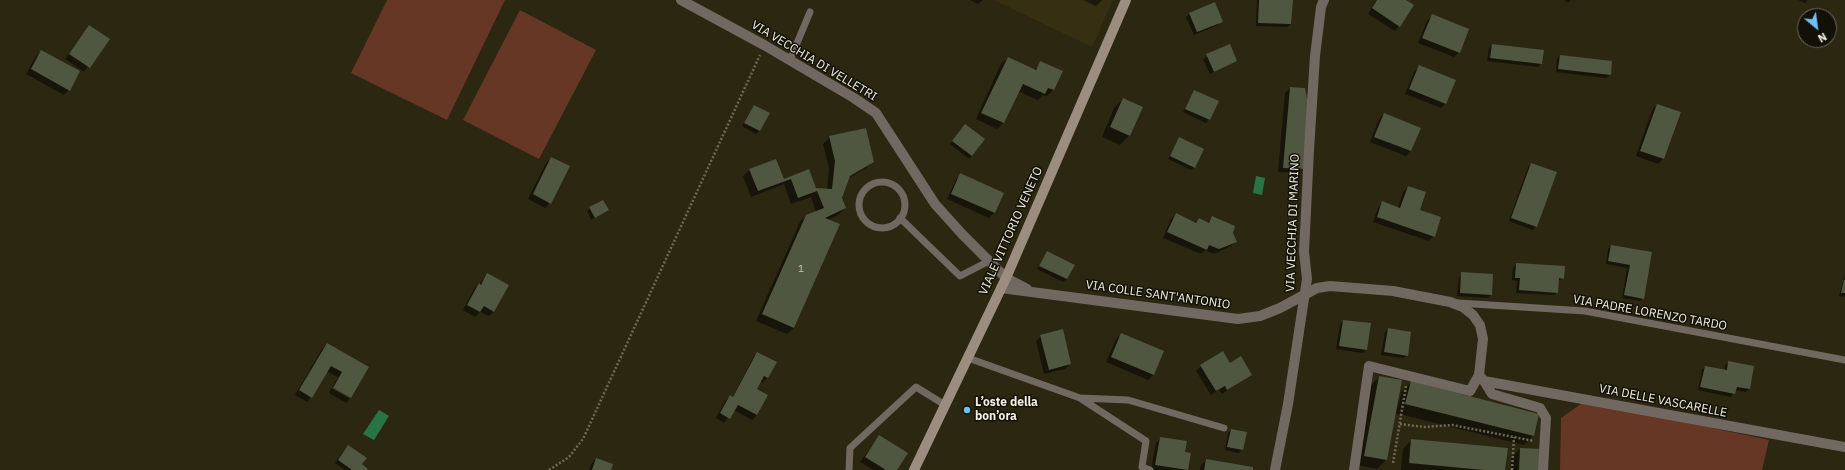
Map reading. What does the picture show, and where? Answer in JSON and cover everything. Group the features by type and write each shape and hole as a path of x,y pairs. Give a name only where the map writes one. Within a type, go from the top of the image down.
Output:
{"main road":[{"name":"VIALE VITTORIO VENETO","path":"914,470 1006,278 1126,0"}],"street":[{"name":"VIA VECCHIA DI VELLETRI","path":"681,0 790,60 854,98 876,113 936,204 962,234 1006,278"},
{"name":"VIA VECCHIA DI MARINO","path":"1275,470 1288,404 1307,279 1304,252 1309,150 1315,56 1321,7 1324,0"},
{"name":"VIA COLLE SANT'ANTONIO","path":"1006,278 1032,291 1238,319 1255,317 1274,311 1317,288 1330,286 1392,292 1450,302 1463,307 1473,315 1480,325 1483,339 1482,378"},
{"path":"1001,288 1032,291"},
{"path":"1354,470 1369,366 1470,391 1482,378 1492,394 1540,408 1546,418 1544,470"},
{"name":"VIA DELLE VASCARELLE","path":"1482,378 1845,448"}],"lane":[{"path":"790,60 810,12"},
{"path":"880,182 894,186 900,191 905,204 900,218 888,227 872,226 861,216 859,208 861,193 873,184 880,182"},
{"path":"900,218 960,276 989,261"},
{"name":"VIA PADRE LORENZO TARDO","path":"1450,302 1585,311 1845,360"},
{"path":"968,358 1080,398 1146,441 1142,467 1150,470"},
{"path":"849,470 850,448 916,387 945,406"},
{"path":"1080,398 1128,400 1224,428"}],"path":[{"path":"549,470 569,457 583,439 764,45"},
{"path":"1393,463 1408,376"},
{"path":"1400,424 1425,427 1452,425 1545,443"},
{"path":"1512,470 1514,437"}],"shaded area":[{"path":"387,0 505,0 447,120 351,73"},
{"path":"994,0 1113,0 1092,47"},
{"path":"520,10 596,50 539,159 463,120"},
{"path":"1256,176 1265,178 1262,195 1253,193"},
{"path":"1585,401 1769,440 1762,470 1560,470 1561,418"},
{"path":"379,410 389,416 374,440 363,434"}],"building":[{"path":"1259,0 1293,0 1291,24 1258,23"},
{"path":"1377,0 1406,0 1414,5 1400,27 1372,8"},
{"path":"1215,2 1223,22 1197,32 1189,13"},
{"path":"1432,14 1469,29 1460,53 1422,38"},
{"path":"89,25 110,39 90,68 69,54"},
{"path":"1230,44 1237,61 1214,72 1206,54"},
{"path":"1492,44 1544,50 1542,64 1490,58"},
{"path":"41,50 80,71 70,91 31,69"},
{"path":"1560,55 1612,61 1611,75 1558,69"},
{"path":"1008,57 1036,70 1040,61 1063,71 1054,90 1048,88 1045,94 1023,84 1004,123 981,113"},
{"path":"1419,65 1456,80 1446,104 1409,89"},
{"path":"1290,87 1305,88 1308,103 1304,169 1283,168"},
{"path":"1194,90 1219,101 1210,120 1185,109"},
{"path":"1123,98 1143,107 1130,136 1110,127"},
{"path":"1657,104 1681,112 1664,159 1640,151"},
{"path":"754,105 770,113 760,131 744,123"},
{"path":"1384,113 1421,128 1411,151 1374,137"},
{"path":"965,124 985,139 972,156 952,141"},
{"path":"866,128 874,162 850,176 842,198 846,208 825,218 840,224 794,328 762,314 806,215 824,208 817,191 798,198 791,179 758,191 749,169 776,159 784,179 809,169 816,188 832,189 835,161 829,136"},
{"path":"1179,137 1204,149 1195,168 1170,156"},
{"path":"551,157 570,166 551,204 533,194"},
{"path":"1531,163 1557,172 1537,227 1511,218"},
{"path":"960,173 1004,193 995,213 951,194"},
{"path":"1408,186 1426,192 1420,210 1441,217 1435,237 1377,217 1382,201 1400,208"},
{"path":"603,200 609,210 595,218 589,207"},
{"path":"1176,213 1196,223 1199,218 1209,223 1212,216 1235,226 1233,233 1237,242 1219,249 1209,245 1207,250 1167,232"},
{"path":"1611,245 1652,252 1644,299 1624,295 1630,265 1608,261"},
{"path":"1047,251 1075,265 1067,279 1039,266"},
{"path":"1516,263 1565,266 1564,279 1559,278 1558,293 1519,290 1520,278 1515,278"},
{"path":"1461,272 1493,274 1492,295 1460,293"},
{"path":"487,273 509,285 494,312 484,306 480,312 467,305 479,283 481,285"},
{"path":"1844,280 1845,293 1841,293"},
{"path":"1343,320 1371,323 1367,350 1339,346"},
{"path":"1388,328 1411,332 1408,356 1384,352"},
{"path":"1063,329 1071,364 1049,370 1040,335"},
{"path":"1121,333 1164,351 1154,375 1111,357"},
{"path":"327,343 369,367 351,398 333,388 342,372 331,366 312,398 299,390"},
{"path":"1223,351 1230,363 1241,356 1252,375 1227,390 1225,386 1216,391 1200,365"},
{"path":"757,352 777,362 768,378 764,376 757,389 768,395 757,415 738,405 730,419 720,413 730,395 733,397"},
{"path":"1728,361 1754,366 1750,389 1737,387 1735,394 1700,387 1705,366 1727,370"},
{"path":"1379,376 1402,380 1387,460 1364,456"},
{"path":"1411,381 1539,414 1534,436 1405,404"},
{"path":"1231,429 1247,432 1243,450 1227,447"},
{"path":"879,435 908,453 897,470 886,470 865,457"},
{"path":"1160,437 1187,441 1185,452 1191,453 1188,470 1155,465"},
{"path":"1411,439 1508,448 1505,470 1484,470 1409,463"},
{"path":"348,445 367,458 362,464 368,469 367,470 352,470 338,460"},
{"path":"1520,448 1543,449 1542,470 1519,470"},
{"path":"596,458 613,464 611,470 592,470"},
{"path":"1206,459 1253,467 1253,470 1204,470"}],"place":[{"name":"L’oste della bon’ora","path":"967,410"}]}
